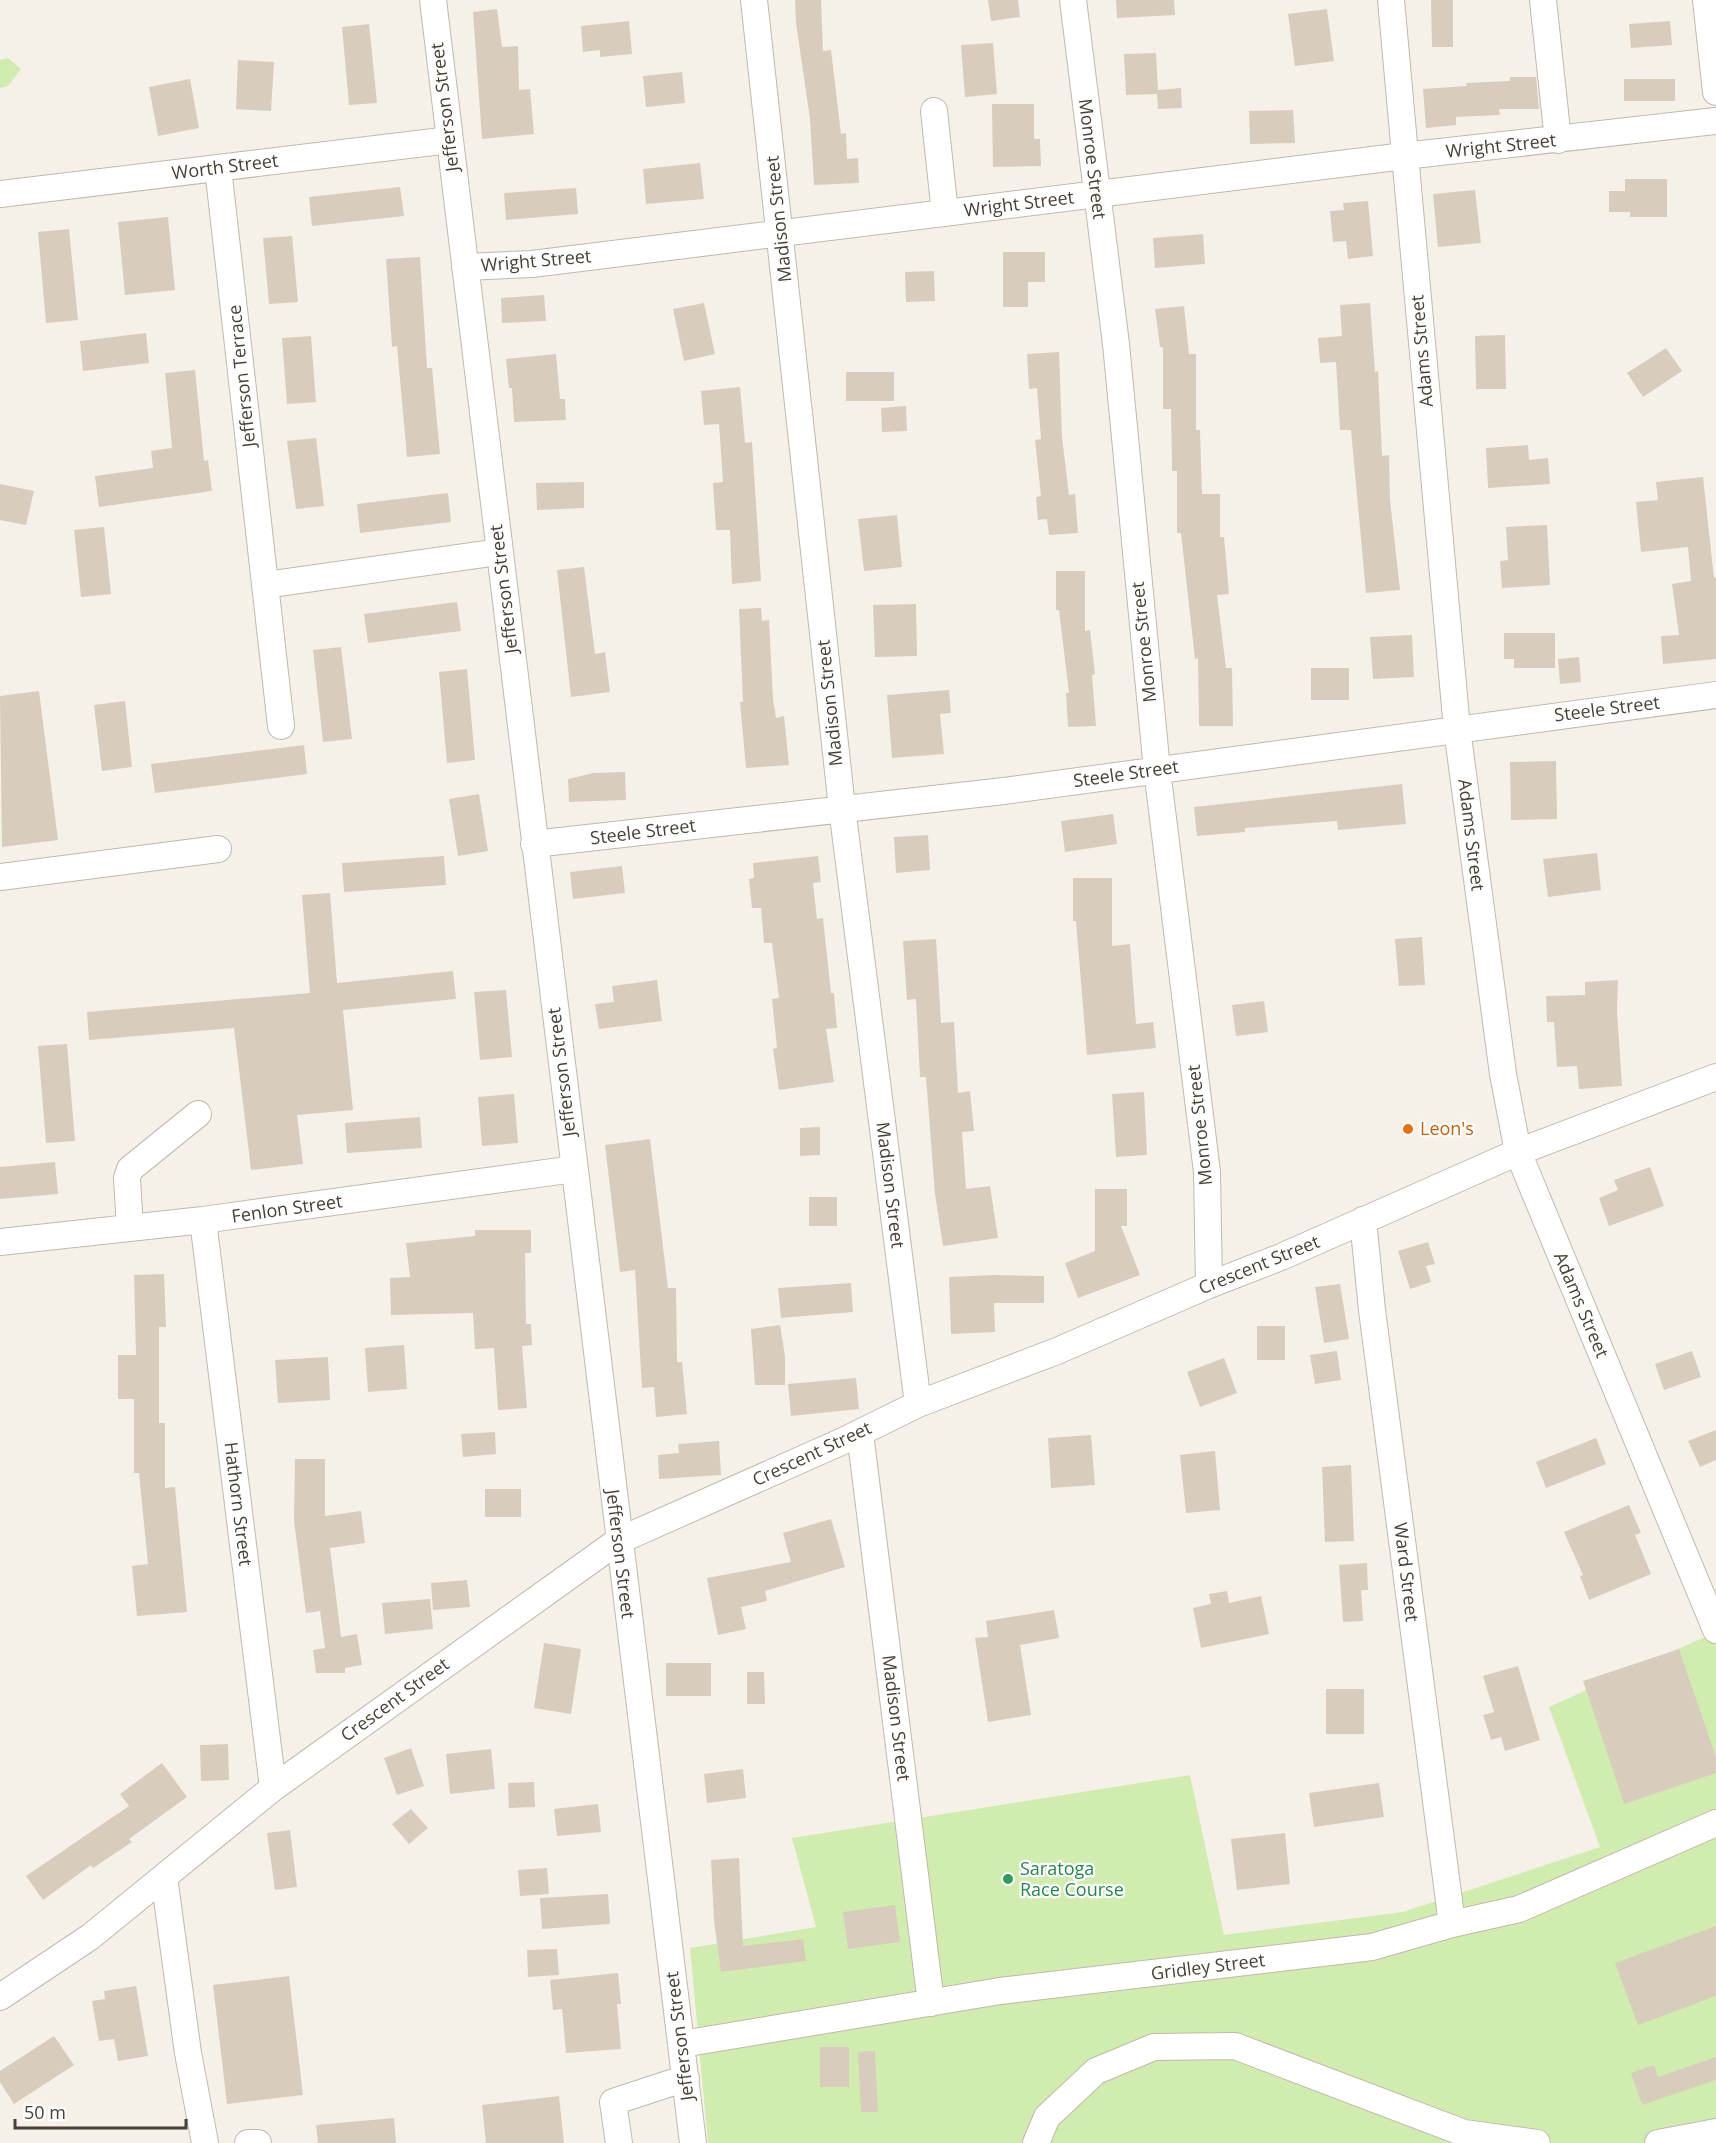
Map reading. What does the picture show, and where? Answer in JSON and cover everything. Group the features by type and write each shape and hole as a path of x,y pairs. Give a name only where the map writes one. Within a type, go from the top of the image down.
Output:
{"street":[{"name":"Jefferson Street","path":"433,0 618,1541 693,2143"},
{"name":"Madison Street","path":"754,0 842,808 918,1404"},
{"name":"Monroe Street","path":"1073,0 1116,344 1157,770 1207,1172 1209,1285"},
{"name":"Adams Street","path":"1391,0 1457,729 1503,1074 1518,1152 1716,1630"},
{"path":"1543,0 1558,140"},
{"path":"1706,0 1716,92"},
{"path":"934,111 945,213"},
{"name":"Wright Street","path":"465,267 532,264 1404,156 1716,122"},
{"name":"Worth Street","path":"0,194 450,140"},
{"name":"Jefferson Terrace","path":"218,168 281,726"},
{"path":"266,585 499,552"},
{"name":"Steele Street","path":"534,844 1157,770 1716,695"},
{"path":"0,878 218,849"},
{"name":"Crescent Street","path":"0,1997 90,1937 273,1788 618,1541 860,1433 918,1404 1057,1350 1281,1257 1518,1152 1716,1077"},
{"path":"130,1228 127,1178 130,1169 198,1114"},
{"name":"Fenlon Street","path":"0,1242 203,1220 574,1169"},
{"name":"Hathorn Street","path":"203,1220 273,1788"},
{"name":"Ward Street","path":"1363,1220 1372,1310 1452,1924"},
{"name":"Madison Street","path":"860,1433 931,2002"},
{"name":"Gridley Street","path":"682,2044 1000,1991 1372,1947 1452,1924 1519,1909 1716,1823"},
{"path":"164,1877 188,2053 205,2143"},
{"path":"1036,2143 1047,2117 1096,2071 1154,2047 1235,2046 1464,2133 1537,2143"},
{"path":"619,2143 614,2102 686,2078"},
{"path":"1658,2143 1716,2132"},
{"path":"248,2143 258,2143"}],"green space":[{"path":"8,58 21,69 8,86 0,88 0,60"},
{"name":"Saratoga Race Course","path":"1716,1632 1716,2143 708,2143 690,1948 816,1927 792,1838 1190,1775 1224,1935 1403,1912 1600,1847 1549,1707"}],"building":[{"path":"795,0 821,0 823,51 831,50 841,134 846,133 847,159 858,158 859,183 814,185 810,119 796,23"},
{"path":"988,0 1018,0 1020,17 991,21"},
{"path":"1116,0 1174,0 1175,15 1117,18"},
{"path":"1431,0 1453,0 1453,47 1432,47"},
{"path":"497,9 502,47 518,46 519,90 530,89 534,134 482,139 473,12"},
{"path":"1327,9 1334,61 1295,66 1288,14"},
{"path":"629,21 632,54 600,57 600,50 583,52 581,26"},
{"path":"1670,21 1672,45 1631,48 1629,24"},
{"path":"369,24 377,103 349,105 342,27"},
{"path":"993,43 997,94 965,97 961,45"},
{"path":"1156,53 1158,90 1181,88 1182,108 1158,109 1157,94 1126,95 1124,54"},
{"path":"238,60 274,62 271,111 236,109"},
{"path":"682,72 685,103 646,107 643,76"},
{"path":"1510,77 1536,77 1539,109 1499,109 1500,115 1456,117 1456,125 1426,128 1423,89 1467,86 1466,83 1510,81"},
{"path":"190,79 199,128 158,136 149,87"},
{"path":"1624,79 1675,79 1675,101 1624,101"},
{"path":"992,104 1034,104 1034,139 1040,139 1041,166 993,167"},
{"path":"1293,110 1295,143 1250,144 1249,111"},
{"path":"700,163 704,199 646,204 643,169"},
{"path":"1625,179 1667,179 1667,217 1630,217 1630,212 1609,212 1609,191 1625,191"},
{"path":"400,187 404,216 312,226 309,197"},
{"path":"576,188 578,214 506,220 504,193"},
{"path":"1475,190 1481,243 1438,247 1433,194"},
{"path":"1368,201 1373,256 1348,259 1346,241 1333,242 1330,211 1344,210 1343,203"},
{"path":"168,217 175,290 125,295 118,222"},
{"path":"69,229 78,320 46,323 38,232"},
{"path":"1203,234 1205,264 1155,268 1153,238"},
{"path":"292,236 298,302 269,304 263,238"},
{"path":"1003,252 1045,252 1045,282 1028,282 1028,307 1003,307"},
{"path":"420,257 427,368 432,368 440,454 407,457 397,346 392,347 386,259"},
{"path":"934,271 935,301 906,302 905,272"},
{"path":"544,295 546,321 502,323 501,298"},
{"path":"704,303 715,354 684,361 673,309"},
{"path":"1370,303 1375,372 1378,371 1382,456 1389,455 1390,500 1400,590 1366,593 1351,430 1340,430 1336,362 1320,363 1318,338 1342,336 1340,305"},
{"path":"1184,306 1189,354 1196,354 1196,430 1200,430 1202,494 1220,494 1220,537 1224,537 1229,594 1217,595 1226,668 1232,668 1233,726 1199,726 1198,658 1195,659 1181,533 1177,533 1177,471 1172,471 1171,409 1163,409 1163,347 1160,347 1155,309"},
{"path":"146,333 149,363 83,371 80,341"},
{"path":"1505,335 1506,389 1476,389 1475,336"},
{"path":"311,336 316,402 287,404 282,338"},
{"path":"1666,348 1682,371 1643,397 1627,373"},
{"path":"1059,352 1062,437 1069,495 1075,494 1078,533 1049,535 1047,519 1038,520 1036,497 1041,496 1035,440 1041,439 1037,388 1029,389 1027,354"},
{"path":"556,354 560,399 565,399 566,420 514,422 512,388 509,388 506,359"},
{"path":"195,370 204,461 208,460 212,491 99,507 95,476 153,468 151,451 172,448 165,373"},
{"path":"846,372 894,372 894,401 846,401"},
{"path":"740,387 745,443 752,442 761,581 732,584 730,530 716,530 713,483 723,482 719,424 704,425 701,391"},
{"path":"906,406 907,431 882,432 881,408"},
{"path":"316,438 324,506 296,509 287,441"},
{"path":"1528,445 1529,460 1548,458 1550,484 1488,488 1486,448"},
{"path":"1703,477 1714,578 1716,577 1716,659 1663,664 1661,636 1679,635 1672,584 1691,581 1688,547 1641,552 1636,502 1658,500 1656,482"},
{"path":"584,482 584,508 537,510 536,483"},
{"path":"0,484 34,491 26,525 0,520"},
{"path":"448,493 451,522 360,533 357,504"},
{"path":"897,515 902,567 864,571 858,519"},
{"path":"1547,525 1550,585 1502,588 1500,561 1508,560 1506,527"},
{"path":"104,527 111,594 81,597 74,530"},
{"path":"584,567 595,654 605,652 610,692 571,697 557,570"},
{"path":"1056,571 1085,571 1085,631 1090,630 1095,674 1092,675 1096,726 1068,727 1066,693 1069,693 1059,610 1056,610"},
{"path":"457,602 461,631 368,643 364,614"},
{"path":"916,604 917,656 875,657 873,605"},
{"path":"761,608 762,621 769,620 773,699 776,718 784,716 789,765 746,768 740,702 743,702 739,609"},
{"path":"1504,633 1555,633 1555,668 1514,668 1514,659 1504,659"},
{"path":"1412,635 1414,677 1373,679 1370,637"},
{"path":"341,647 352,739 323,742 313,650"},
{"path":"1579,657 1581,682 1560,684 1558,659"},
{"path":"1311,668 1349,668 1349,700 1311,700"},
{"path":"467,669 475,760 447,763 439,672"},
{"path":"949,690 951,713 940,714 944,754 892,758 887,695"},
{"path":"39,691 58,840 2,847 0,696"},
{"path":"125,701 132,767 102,771 94,705"},
{"path":"304,745 307,774 155,793 151,764"},
{"path":"1556,761 1557,819 1511,820 1510,762"},
{"path":"625,772 626,800 569,802 568,779 593,773"},
{"path":"1402,784 1406,824 1338,830 1337,821 1245,828 1245,832 1197,836 1194,807"},
{"path":"479,794 488,851 458,856 449,799"},
{"path":"1113,814 1117,844 1065,852 1061,821"},
{"path":"928,835 930,870 896,873 894,837"},
{"path":"1597,853 1601,890 1548,897 1543,859"},
{"path":"444,856 446,885 344,892 342,863"},
{"path":"818,856 821,882 813,883 817,919 823,918 831,993 834,993 837,1028 826,1029 834,1082 779,1090 773,1049 777,1048 772,999 779,998 772,943 764,943 761,908 752,908 749,879 754,878 753,863"},
{"path":"622,866 625,893 573,899 570,872"},
{"path":"1073,878 1112,878 1112,946 1130,944 1136,1024 1153,1022 1156,1048 1087,1055 1076,921 1073,921"},
{"path":"330,893 337,983 453,971 456,999 343,1010 353,1110 297,1115 303,1164 251,1170 234,1028 89,1040 87,1012 310,993 302,895"},
{"path":"1422,937 1425,985 1399,986 1395,939"},
{"path":"936,939 941,1023 954,1022 958,1093 970,1091 974,1131 962,1132 966,1189 990,1186 998,1238 943,1246 935,1194 926,1077 920,1077 916,999 907,1000 903,941"},
{"path":"657,980 662,1021 599,1029 595,1004 614,1002 612,986"},
{"path":"1618,980 1617,1011 1622,1086 1579,1089 1577,1066 1557,1067 1554,1022 1547,1022 1546,996 1585,995 1585,982"},
{"path":"506,990 512,1057 480,1060 474,992"},
{"path":"1264,1001 1268,1032 1236,1036 1232,1005"},
{"path":"67,1044 75,1141 46,1143 38,1046"},
{"path":"1144,1092 1147,1155 1116,1157 1112,1094"},
{"path":"514,1094 518,1143 482,1146 478,1097"},
{"path":"420,1117 422,1148 347,1153 345,1123"},
{"path":"820,1127 820,1155 800,1156 800,1128"},
{"path":"650,1139 668,1288 676,1288 677,1362 682,1362 687,1414 656,1417 654,1387 642,1388 635,1270 620,1272 605,1145"},
{"path":"55,1162 58,1194 0,1199 0,1167"},
{"path":"1650,1167 1664,1206 1609,1226 1599,1198 1618,1190 1614,1180"},
{"path":"1095,1189 1127,1189 1127,1226 1121,1226 1140,1275 1078,1298 1065,1263 1095,1251"},
{"path":"809,1197 837,1197 837,1226 809,1226"},
{"path":"475,1230 531,1230 531,1253 525,1253 526,1324 531,1324 532,1345 522,1346 527,1408 498,1410 494,1348 475,1349 473,1313 391,1315 390,1278 410,1277 406,1243 475,1236"},
{"path":"1428,1242 1435,1264 1426,1266 1431,1282 1410,1289 1398,1251"},
{"path":"164,1274 166,1327 159,1327 159,1423 165,1423 165,1488 175,1487 187,1612 137,1616 132,1566 148,1564 139,1473 134,1473 134,1399 118,1399 118,1355 136,1355 134,1275"},
{"path":"1044,1276 1044,1303 994,1303 995,1332 951,1334 949,1277"},
{"path":"851,1283 853,1312 781,1318 778,1288"},
{"path":"1340,1284 1349,1339 1324,1343 1315,1287"},
{"path":"780,1325 785,1356 785,1385 755,1385 751,1329"},
{"path":"1257,1326 1285,1326 1285,1360 1257,1360"},
{"path":"404,1345 407,1389 368,1392 365,1348"},
{"path":"1337,1351 1341,1380 1315,1384 1310,1355"},
{"path":"1692,1351 1701,1377 1664,1390 1655,1364"},
{"path":"328,1357 330,1400 278,1403 275,1360"},
{"path":"1224,1358 1237,1393 1200,1407 1187,1372"},
{"path":"856,1378 859,1409 791,1416 788,1384"},
{"path":"1716,1430 1716,1460 1700,1467 1688,1441"},
{"path":"495,1432 496,1454 463,1457 461,1434"},
{"path":"1091,1435 1095,1485 1051,1488 1048,1438"},
{"path":"1596,1438 1606,1464 1546,1488 1536,1462"},
{"path":"719,1441 721,1475 659,1479 658,1455 679,1453 678,1444"},
{"path":"1215,1451 1220,1510 1186,1513 1180,1455"},
{"path":"295,1459 325,1459 325,1516 361,1511 365,1543 330,1548 341,1637 357,1634 362,1665 345,1668 345,1673 316,1673 313,1650 325,1648 320,1611 306,1613 294,1521"},
{"path":"1351,1465 1354,1541 1325,1542 1322,1467"},
{"path":"485,1489 521,1489 521,1517 485,1517"},
{"path":"1629,1505 1641,1533 1635,1535 1651,1574 1589,1600 1580,1576 1583,1575 1564,1532"},
{"path":"831,1519 845,1567 765,1591 767,1601 741,1607 746,1629 718,1635 707,1578 791,1562 783,1533"},
{"path":"1367,1563 1368,1590 1361,1590 1363,1621 1343,1622 1339,1565"},
{"path":"467,1580 470,1607 433,1610 431,1583"},
{"path":"1227,1591 1229,1603 1261,1596 1269,1634 1201,1648 1193,1608 1211,1604 1209,1594"},
{"path":"430,1599 433,1629 385,1634 382,1603"},
{"path":"1054,1610 1059,1638 1020,1645 1031,1715 988,1722 975,1638 988,1637 986,1621"},
{"path":"544,1643 581,1649 571,1714 534,1708"},
{"path":"1679,1649 1716,1757 1716,1773 1624,1804 1583,1681"},
{"path":"666,1663 711,1663 711,1696 666,1696"},
{"path":"1518,1666 1540,1740 1505,1751 1501,1737 1491,1740 1483,1715 1494,1712 1483,1676"},
{"path":"747,1672 764,1672 765,1704 747,1704"},
{"path":"1326,1689 1364,1689 1364,1734 1326,1734"},
{"path":"228,1744 229,1780 201,1781 200,1745"},
{"path":"411,1748 424,1786 397,1795 384,1758"},
{"path":"491,1749 495,1789 450,1794 446,1754"},
{"path":"162,1763 187,1797 129,1839 132,1842 93,1868 91,1865 43,1900 26,1876 129,1806 120,1794"},
{"path":"743,1769 746,1798 707,1803 704,1774"},
{"path":"534,1782 535,1807 509,1808 508,1783"},
{"path":"1379,1783 1384,1817 1314,1827 1309,1793"},
{"path":"598,1804 601,1832 557,1836 554,1809"},
{"path":"411,1809 428,1828 409,1844 392,1824"},
{"path":"290,1830 297,1887 275,1890 267,1833"},
{"path":"1285,1833 1290,1884 1237,1890 1231,1839"},
{"path":"739,1858 743,1946 803,1939 806,1961 721,1972 714,1921 711,1860"},
{"path":"547,1868 549,1894 520,1896 518,1870"},
{"path":"608,1894 610,1924 542,1929 540,1898"},
{"path":"895,1905 900,1942 848,1949 843,1912"},
{"path":"1716,1926 1716,1996 1638,2025 1615,1963"},
{"path":"557,1949 559,1975 528,1977 527,1950"},
{"path":"618,1973 621,2004 617,2004 621,2049 566,2053 562,2009 553,2010 550,1980"},
{"path":"289,1976 303,2095 227,2104 213,1985"},
{"path":"136,1986 148,2056 118,2061 114,2039 99,2041 92,2001 105,1999 104,1991"},
{"path":"54,2036 74,2065 14,2104 0,2082 0,2071"},
{"path":"820,2047 849,2047 849,2087 820,2087"},
{"path":"875,2051 878,2112 861,2112 858,2052"},
{"path":"1716,2057 1716,2080 1642,2105 1631,2073 1654,2065 1658,2077"},
{"path":"559,2096 564,2143 486,2143 482,2105"},
{"path":"394,2118 396,2143 318,2143 316,2125"}],"place":[{"name":"Leon's","path":"1408,1129"},
{"name":"Saratoga Race Course","path":"1008,1879"}]}
